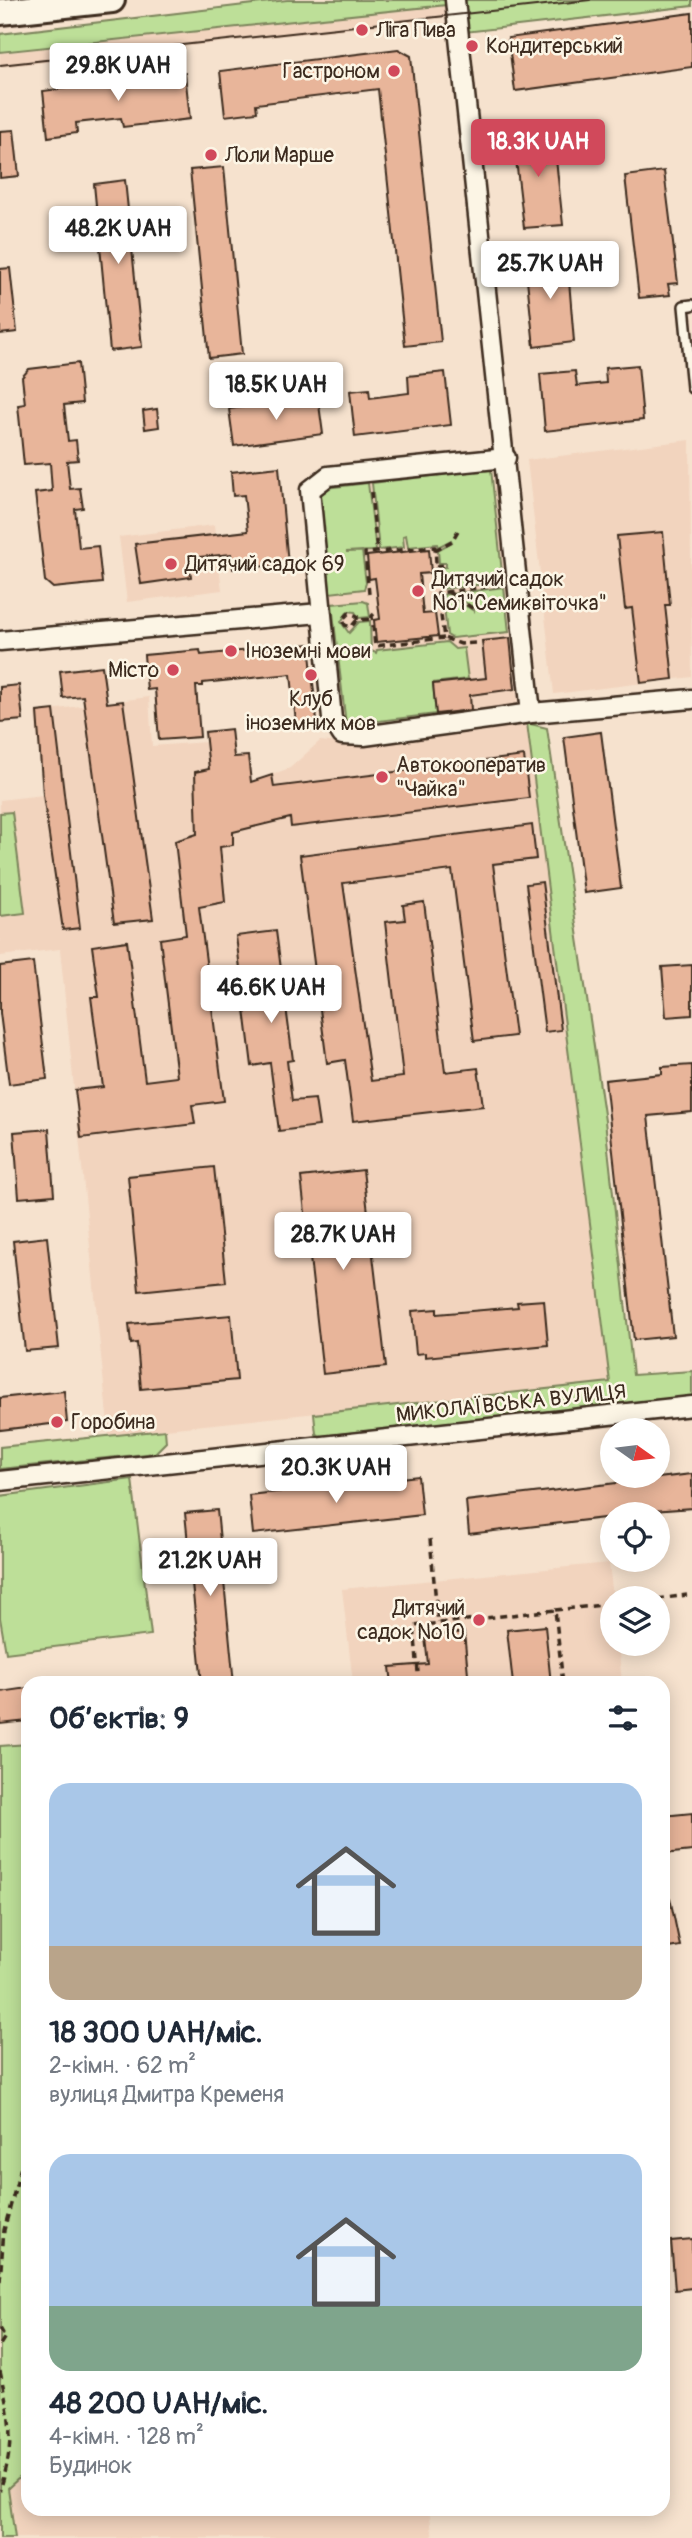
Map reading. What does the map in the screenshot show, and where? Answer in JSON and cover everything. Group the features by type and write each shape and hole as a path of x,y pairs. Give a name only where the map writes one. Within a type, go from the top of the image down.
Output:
{"main road":[{"path":"0,12 112,0"}],"street":[{"path":"455,0 506,458 531,713"},
{"path":"506,458 328,476 310,490 332,719 342,735 365,736 531,713 692,699"},
{"path":"0,641 320,613"},
{"name":"МИКОЛАЇВСЬКА ВУЛИЦЯ","path":"0,1481 692,1406"}],"lane":[{"path":"692,305 684,306 692,388"}],"path":[{"path":"372,492 377,552"},
{"path":"435,550 452,541 460,527"},
{"path":"369,594 365,553 435,547 444,638"},
{"path":"436,566 446,565"},
{"path":"438,593 518,583"},
{"path":"447,591 475,610"},
{"path":"357,620 356,616 349,613 343,619 345,625 351,627 357,620 373,617 375,646 444,638 461,644 475,643"},
{"path":"430,1539 438,1623"},
{"path":"670,1597 687,1595"},
{"path":"418,1676 414,1626 600,1605"},
{"path":"555,1610 562,1676"},
{"path":"0,2281 5,2230 21,2168"},
{"path":"0,2328 5,2337 0,2345"},
{"path":"0,2371 12,2430 10,2459 0,2490"}],"shaded area":[{"path":"487,0 605,0 0,67 0,53"},
{"path":"690,440 692,677 554,694 527,460"},
{"name":"Дитячий садок №1\"Семиквіточка\"","path":"493,467 518,705 344,726 319,492 324,488"},
{"name":"Дитячий садок 69","path":"214,525 222,590 127,602 119,537"},
{"path":"149,697 152,746 206,742 212,786 251,782 290,768 320,741 361,745 527,723 611,1382 109,1435 60,949 0,956 0,800 43,795 35,712"},
{"name":"Дитячий садок №10","path":"600,1564 600,1572 610,1572 612,1586 600,1586 600,1656 619,1656 621,1676 352,1676 342,1589"},
{"path":"21,2476 21,2516 430,2516 433,2538 15,2538 8,2488"}],"green space":[{"path":"287,0 445,0 446,5 0,52 0,34"},
{"path":"462,0 692,0 692,6 465,32"},
{"path":"491,469 503,582 442,589 440,568 446,567 446,563 439,563 438,550 452,542 451,540 438,547 437,544 408,547 406,535 403,536 404,547 379,550 372,483"},
{"path":"368,483 376,551 362,551 366,583 364,589 330,593 320,493 325,488"},
{"path":"504,587 509,632 452,638 447,635 443,595 447,594 474,611 474,608 452,594"},
{"path":"363,601 368,603 370,617 359,618 355,612 348,611 341,622 349,633 359,622 370,621 371,651 376,653 377,650 447,642 455,649 464,648 468,679 433,683 436,714 346,725 332,604"},
{"path":"527,723 547,728 605,1121 633,1375 692,1371 692,1396 320,1436 316,1434 314,1414 610,1382"},
{"path":"12,812 25,913 0,916 0,813"},
{"path":"165,1430 166,1442 155,1453 0,1469 0,1447"},
{"path":"132,1479 151,1635 6,1653 0,1618 0,1496"},
{"path":"21,1744 21,2476 8,2488 15,2538 0,2538 0,1746"}],"building":[{"path":"692,13 692,67 515,91 508,38"},
{"path":"398,49 411,56 441,342 405,346 378,89 256,104 257,112 225,116 220,71"},
{"path":"185,73 190,119 123,127 121,118 76,123 77,133 48,137 43,91"},
{"path":"14,130 19,176 0,178 0,131"},
{"path":"553,131 563,225 524,228 513,134"},
{"path":"224,167 242,354 209,358 190,170"},
{"path":"664,171 678,283 668,284 670,295 639,298 625,176"},
{"path":"125,180 142,347 110,351 94,184"},
{"path":"567,256 574,342 534,347 525,260"},
{"path":"10,268 17,332 0,334 0,269"},
{"path":"78,363 82,403 64,405 68,441 76,440 78,460 67,461 70,489 80,488 83,508 75,509 79,548 98,546 102,583 53,588 45,581 35,493 52,491 50,463 24,465 18,405 25,404 22,377 29,369"},
{"path":"638,365 643,420 545,431 540,374 575,371 577,386 606,383 605,368"},
{"path":"445,372 451,425 355,437 350,391 369,389 370,398 409,393 408,376"},
{"path":"318,397 323,434 234,446 229,409"},
{"path":"157,409 159,427 145,429 143,411"},
{"path":"279,467 288,564 233,569 231,554 189,558 191,577 141,584 135,544 248,531 244,495 233,496 231,472"},
{"path":"663,532 670,605 665,605 673,679 641,683 632,608 625,609 617,536"},
{"path":"429,549 431,573 419,574 423,614 435,613 438,636 376,642 374,620 380,619 375,578 369,579 367,556"},
{"path":"510,638 515,689 470,695 471,710 436,714 433,684 486,678 482,641"},
{"path":"309,644 317,721 296,723 291,674 203,683 203,686 196,686 200,737 159,740 155,689 147,690 144,655 200,650 201,655"},
{"path":"102,666 107,703 123,701 153,919 114,923 83,696 63,698 60,671"},
{"path":"19,685 23,720 0,722 0,687"},
{"path":"54,710 80,928 63,930 43,795 37,712"},
{"path":"231,729 234,757 248,756 251,782 272,775 274,787 524,756 529,798 291,827 290,818 233,832 233,845 220,847 225,902 199,907 224,1101 192,1105 195,1124 81,1138 75,1090 103,1087 91,997 99,997 92,946 127,941 145,1081 177,1077 160,939 186,935 175,841 197,834 195,772 209,769 205,732"},
{"path":"601,732 621,888 584,893 564,737"},
{"path":"532,825 536,859 493,864 515,1036 474,1041 452,870 343,883 371,1081 403,1077 385,922 405,920 403,905 424,902 445,1072 478,1068 483,1106 353,1121 345,1060 327,1063 300,855"},
{"path":"542,882 561,1030 545,1032 526,884"},
{"path":"276,931 293,1060 287,1061 292,1101 315,1099 319,1126 279,1131 270,1063 252,1066 236,936"},
{"path":"33,962 47,1079 9,1084 0,1013 0,966"},
{"path":"692,965 692,1015 666,1017 662,967"},
{"path":"692,1065 692,1112 648,1116 673,1336 634,1340 605,1080 662,1074 662,1067"},
{"path":"49,1129 54,1195 19,1198 14,1132"},
{"path":"214,1167 226,1282 139,1291 128,1176"},
{"path":"363,1170 386,1367 323,1374 301,1177"},
{"path":"47,1237 59,1348 25,1351 13,1241"},
{"path":"544,1300 548,1345 425,1357 425,1353 416,1354 412,1311 437,1309 437,1314 518,1307 517,1302"},
{"path":"231,1315 237,1380 141,1389 137,1343 131,1344 129,1324"},
{"path":"64,1391 67,1422 0,1430 0,1398"},
{"path":"692,1474 692,1508 670,1510 670,1502 600,1502 600,1518 469,1534 466,1501 600,1485 600,1488 670,1488 670,1477"},
{"path":"418,1476 422,1515 253,1534 249,1495"},
{"path":"217,1510 233,1676 201,1676 185,1513"},
{"path":"545,1626 550,1676 512,1676 507,1630"},
{"path":"464,1632 468,1676 391,1676 390,1667 428,1664 425,1637"},
{"path":"21,1689 21,1722 0,1724 0,1692"},
{"path":"692,1813 692,1851 670,1853 670,1815"},
{"path":"670,1898 680,1946 670,1948"},
{"path":"692,2239 692,2288 675,2290 671,2241"}],"tram line":[{"path":"0,65 590,0"}],"place":[{"name":"Ліга Пива","path":"362,30"},
{"name":"Кондитерський","path":"472,46"},
{"name":"Гастроном","path":"394,71"},
{"name":"Лоли Марше","path":"211,155"},
{"name":"Дитячий садок 69","path":"171,564"},
{"name":"Дитячий садок №1\"Семиквіточка\"","path":"418,591"},
{"name":"Іноземні мови","path":"231,651"},
{"name":"Місто","path":"173,670"},
{"name":"Клуб іноземних мов","path":"311,675"},
{"name":"Автокооператив \"Чайка\"","path":"382,777"},
{"name":"Горобина","path":"57,1422"},
{"name":"Дитячий садок №10","path":"479,1620"}]}
